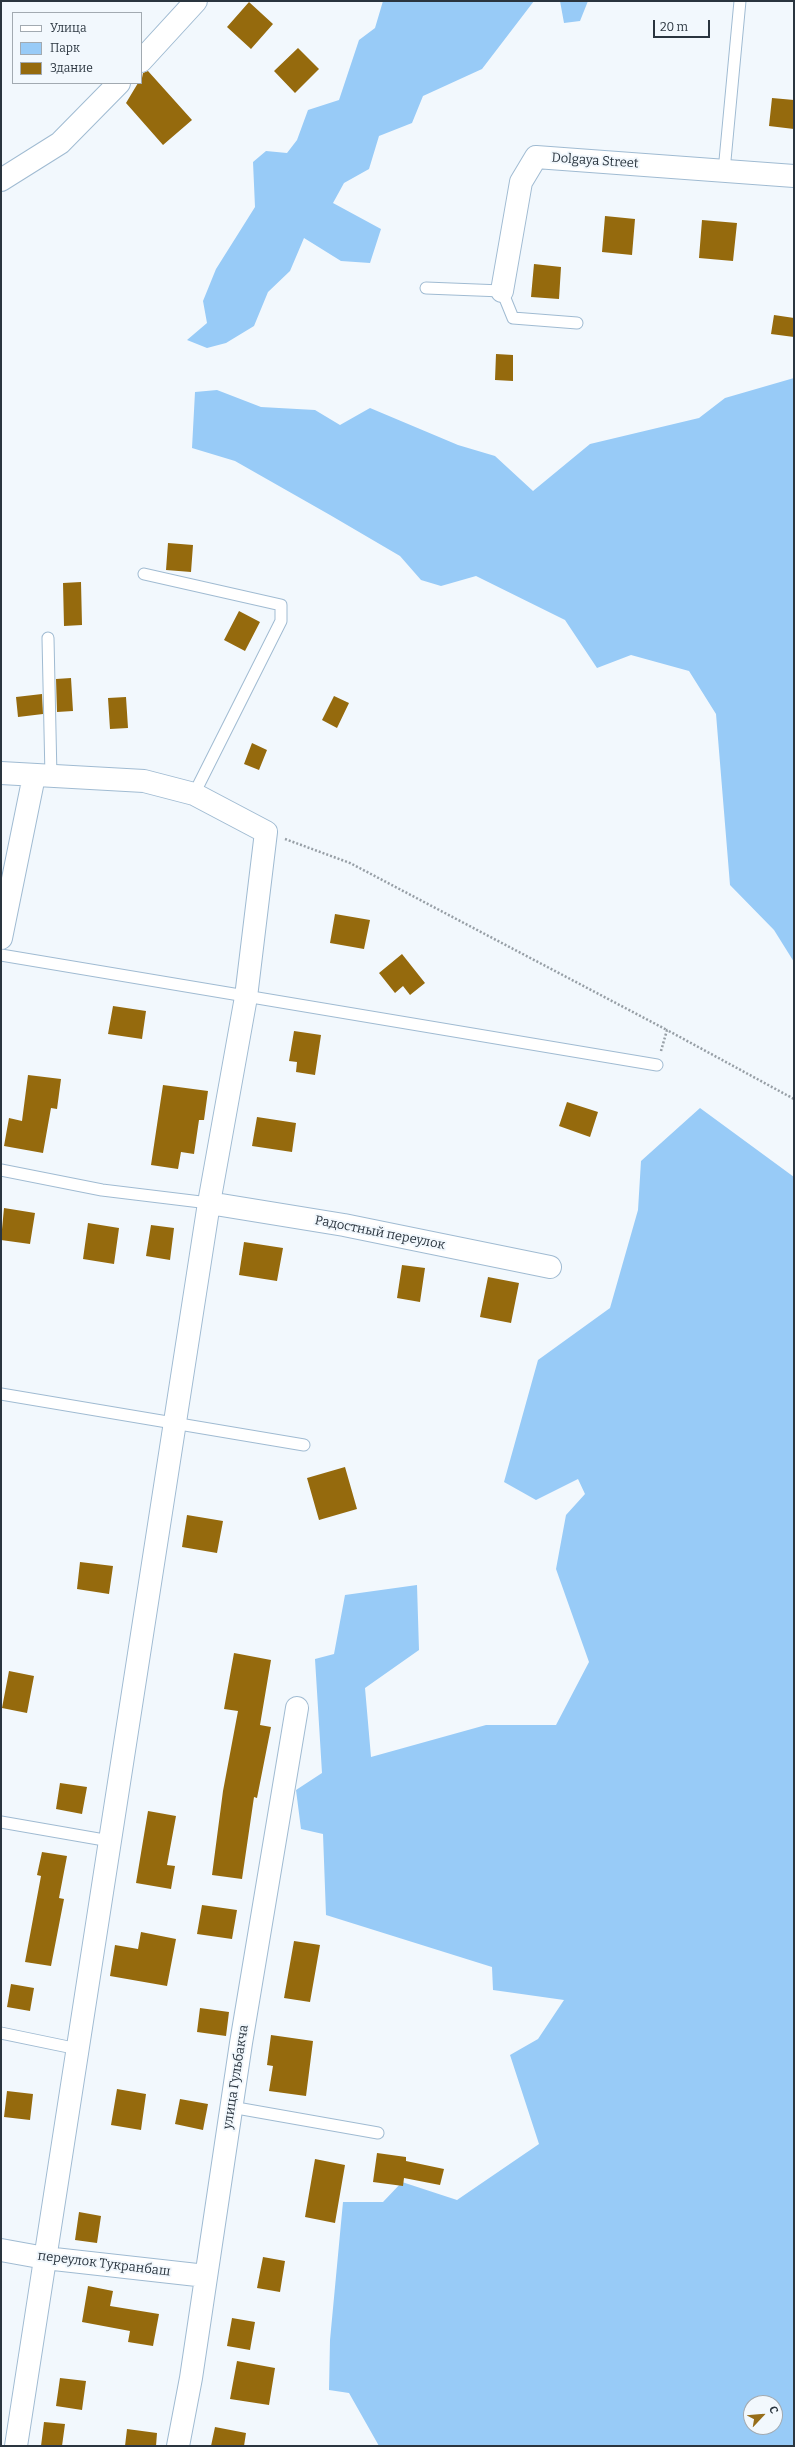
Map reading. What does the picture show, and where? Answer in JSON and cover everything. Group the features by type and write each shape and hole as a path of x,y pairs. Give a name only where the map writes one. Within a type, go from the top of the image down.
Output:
{"street":[{"path":"142,60 196,1"},
{"path":"1,180 60,143 119,84"},
{"name":"Dolgaya Street","path":"502,291 521,182 536,157 794,176"},
{"path":"1,773 144,781 194,794 266,832 246,997 209,1203 16,2446"},
{"path":"1,938 43,776"},
{"name":"Радостный переулок","path":"209,1203 344,1225 550,1267"},
{"name":"улица Гульбакча","path":"178,2446 191,2378 231,2108 297,1708"},
{"name":"переулок Тукранбаш","path":"1,2250 45,2258 206,2276"}],"lane":[{"path":"724,171 740,1"},
{"path":"426,288 502,291 513,318 577,323"},
{"path":"144,574 281,605 281,621 194,794"},
{"path":"43,776 48,638"},
{"path":"1,955 657,1065"},
{"path":"1,1170 102,1190 209,1203"},
{"path":"1,1394 304,1445"},
{"path":"1,1822 110,1841"},
{"path":"1,2033 78,2049"},
{"path":"231,2108 378,2133"}],"path":[{"path":"266,832 350,863 667,1030 794,1099"},
{"path":"657,1065 667,1030"}],"green space":[{"path":"383,1 534,1 482,69 423,96 412,123 379,136 369,169 344,183 333,203 381,229 370,263 341,261 304,238 290,271 268,292 254,326 226,343 207,348 187,340 207,323 203,301 216,269 255,207 253,162 266,151 287,153 297,140 308,110 339,100 359,40 375,28"},
{"path":"560,1 588,1 580,21 564,23"},
{"path":"794,378 794,962 774,930 730,885 716,714 689,671 631,655 597,668 565,620 476,576 441,586 421,580 400,556 330,515 235,461 192,448 195,392 217,390 261,407 315,410 340,425 370,408 458,445 495,456 533,491 590,444 699,418 725,398"},
{"path":"700,1108 794,1177 794,2446 379,2446 349,2393 329,2390 330,2340 343,2202 383,2202 402,2182 457,2200 539,2144 510,2055 538,2039 564,2000 493,1990 492,1967 326,1915 323,1834 301,1829 296,1790 322,1773 315,1659 334,1654 345,1595 417,1585 419,1650 365,1688 371,1757 486,1725 556,1725 589,1662 556,1569 566,1515 585,1494 578,1479 536,1500 504,1482 538,1360 610,1308 638,1210 641,1161"}],"building":[{"path":"249,2 273,24 251,49 227,27"},
{"path":"298,48 319,69 295,93 274,71"},
{"path":"148,71 192,120 163,145 126,103 137,84 142,84 143,73"},
{"path":"772,98 794,100 794,129 769,126"},
{"path":"605,216 635,219 632,255 602,252"},
{"path":"702,220 737,223 733,261 699,258"},
{"path":"534,264 561,267 559,299 531,297"},
{"path":"774,315 794,318 794,337 771,334"},
{"path":"496,354 513,355 513,381 495,380"},
{"path":"168,543 193,545 191,572 166,570"},
{"path":"81,582 82,625 64,626 63,583"},
{"path":"239,611 260,622 245,651 224,640"},
{"path":"71,678 73,711 57,712 56,679"},
{"path":"42,694 43,714 18,717 16,697"},
{"path":"334,696 349,703 337,728 322,720"},
{"path":"126,697 128,728 110,729 108,698"},
{"path":"252,743 267,750 259,770 244,764"},
{"path":"335,914 370,920 364,949 330,943"},
{"path":"402,954 425,983 410,995 403,986 395,993 379,973"},
{"path":"113,1006 146,1011 142,1039 108,1034"},
{"path":"294,1031 321,1035 315,1075 296,1072 297,1062 289,1061"},
{"path":"28,1075 61,1079 57,1109 51,1108 43,1153 4,1146 9,1118 22,1121"},
{"path":"163,1085 208,1091 204,1120 199,1120 194,1154 181,1152 178,1169 151,1165"},
{"path":"567,1102 598,1112 590,1137 559,1126"},
{"path":"257,1117 296,1123 292,1152 252,1146"},
{"path":"4,1208 35,1213 30,1244 1,1240"},
{"path":"88,1223 119,1228 114,1264 83,1259"},
{"path":"151,1225 174,1228 170,1260 146,1256"},
{"path":"244,1242 283,1248 277,1281 239,1275"},
{"path":"402,1265 425,1268 420,1302 397,1298"},
{"path":"488,1277 519,1283 511,1323 480,1317"},
{"path":"345,1467 357,1509 319,1520 307,1478"},
{"path":"187,1515 223,1521 217,1553 182,1547"},
{"path":"80,1562 113,1566 109,1594 77,1589"},
{"path":"234,1653 271,1660 260,1725 271,1727 257,1798 254,1797 242,1879 212,1875 223,1791 238,1711 224,1709"},
{"path":"9,1671 34,1676 27,1713 2,1708"},
{"path":"60,1783 87,1787 82,1814 56,1809"},
{"path":"148,1811 176,1816 167,1865 175,1866 171,1889 136,1883"},
{"path":"42,1852 67,1856 59,1898 64,1899 51,1966 25,1962 41,1876 37,1875"},
{"path":"202,1905 237,1910 232,1939 197,1934"},
{"path":"141,1932 176,1939 167,1986 110,1976 115,1945 138,1949"},
{"path":"294,1941 320,1945 310,2002 284,1998"},
{"path":"11,1984 34,1988 30,2011 7,2007"},
{"path":"200,2008 229,2012 226,2036 197,2032"},
{"path":"271,2035 313,2041 306,2096 269,2091 273,2066 267,2065"},
{"path":"117,2089 146,2094 141,2130 111,2125"},
{"path":"7,2091 33,2094 30,2120 4,2117"},
{"path":"180,2099 208,2104 203,2130 175,2124"},
{"path":"377,2153 406,2157 406,2161 444,2169 440,2185 404,2178 403,2186 373,2182"},
{"path":"315,2159 345,2165 335,2223 305,2217"},
{"path":"79,2212 101,2216 97,2243 75,2240"},
{"path":"263,2257 285,2261 280,2292 257,2288"},
{"path":"88,2286 113,2291 110,2306 159,2314 153,2346 128,2342 130,2331 82,2322"},
{"path":"232,2318 255,2322 250,2350 227,2346"},
{"path":"237,2361 275,2368 269,2405 230,2399"},
{"path":"60,2378 86,2381 82,2410 56,2406"},
{"path":"44,2422 65,2424 62,2446 41,2446"},
{"path":"215,2427 246,2433 244,2446 211,2446"},
{"path":"127,2429 157,2433 156,2446 125,2446"}]}
